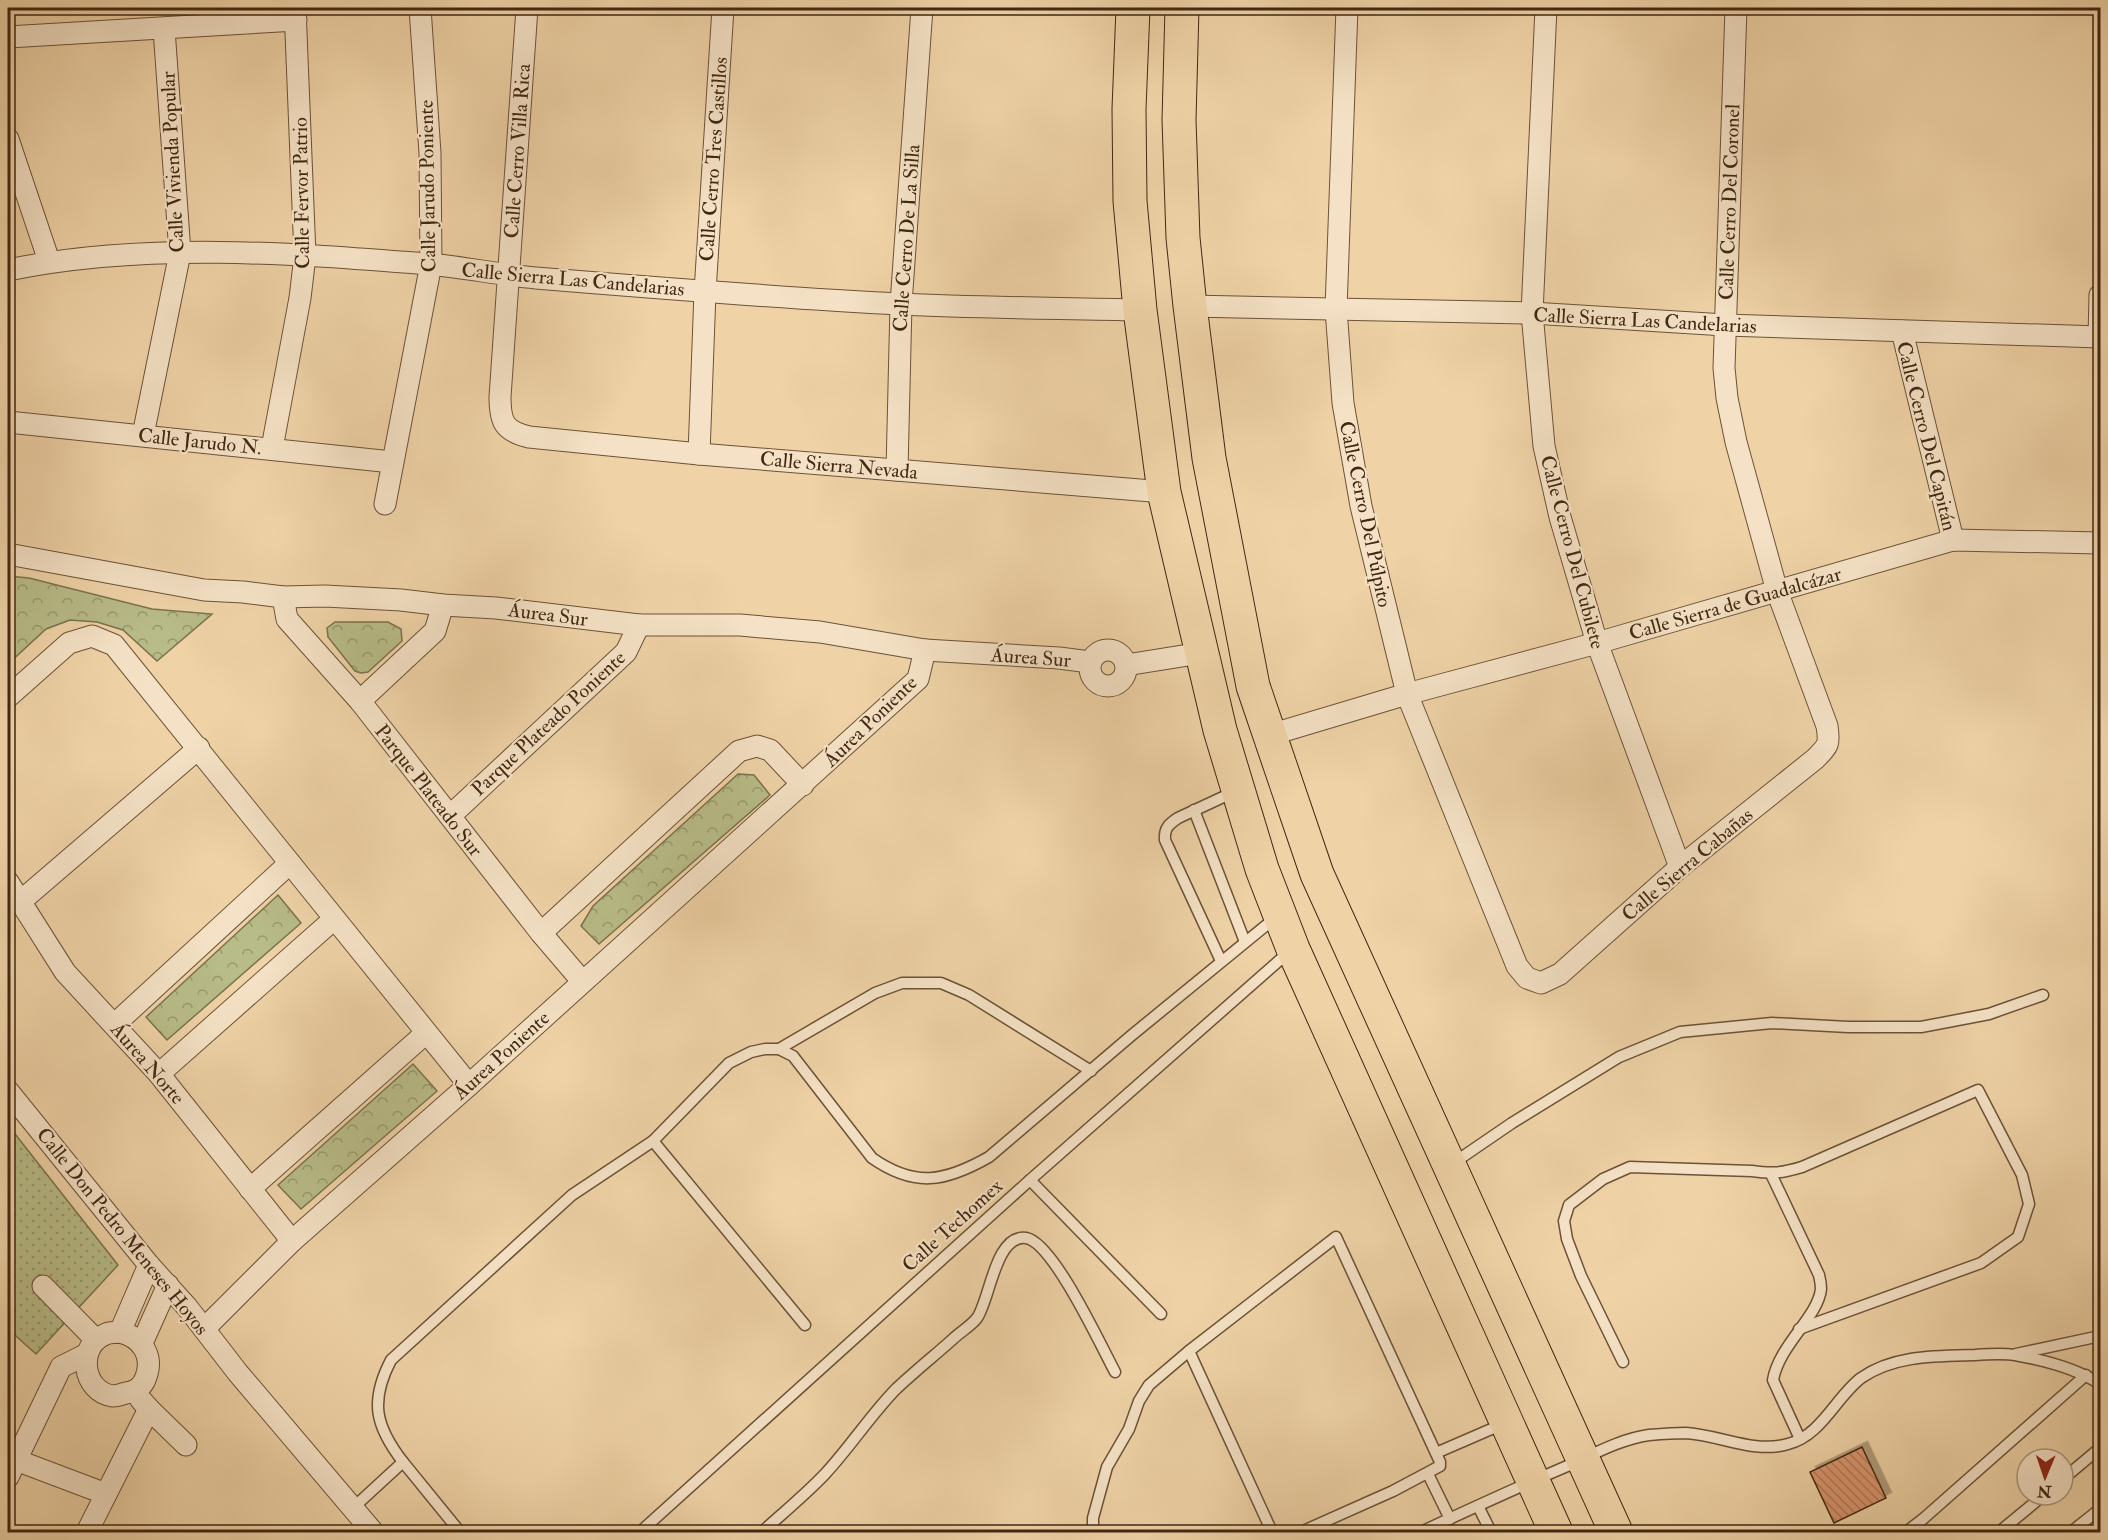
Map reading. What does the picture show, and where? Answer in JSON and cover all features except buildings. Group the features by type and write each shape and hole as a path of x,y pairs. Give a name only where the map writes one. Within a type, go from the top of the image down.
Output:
{"main road":[{"path":"1133,8 1129,109 1130,201 1140,310 1164,492 1220,730 1262,869 1293,949 1556,1533"},
{"path":"1182,8 1179,120 1183,238 1190,306 1209,458 1254,686 1317,874 1616,1533"}],"street":[{"name":"Calle Jarudo Poniente","path":"385,504 431,264 430,153 420,8"},
{"name":"Calle Cerro Villa Rica","path":"514,434 506,426 500,414 527,8"},
{"name":"Calle Cerro Tres Castillos","path":"699,454 705,292 723,8"},
{"name":"Calle Cerro De La Silla","path":"897,470 901,304 922,8"},
{"name":"Calle Cerro Del Púlpito","path":"1347,8 1336,309 1343,403 1361,506 1407,694 1517,966 1527,978 1541,983"},
{"name":"Calle Cerro Del Cubilete","path":"1546,8 1532,313 1544,446 1560,517 1597,643 1680,867"},
{"name":"Calle Cerro Del Coronel","path":"1736,8 1724,368 1727,398 1736,442 1777,591 1827,726 1829,740"},
{"path":"8,37 164,29 296,14"},
{"name":"Calle Fervor Patrio","path":"272,448 300,298 305,256 296,14"},
{"name":"Calle Vivienda Popular","path":"143,435 180,253 164,29"},
{"path":"8,139 49,261"},
{"name":"Calle Sierra Las Candelarias","path":"8,270 49,261 180,253 305,256 431,264 509,276 705,292 901,304 1140,310"},
{"path":"2100,295 2100,338"},
{"name":"Calle Sierra Las Candelarias","path":"1190,306 1532,313 1725,325 2100,338"},
{"name":"Calle Cerro Del Capitán","path":"1902,331 1953,540"},
{"name":"Calle Jarudo N.","path":"8,422 392,462"},
{"name":"Calle Sierra Nevada","path":"514,434 699,454 1164,492"},
{"name":"Calle Sierra de Guadalcázar","path":"1270,735 1407,694 1597,643 1953,540 2100,543"},
{"name":"Áurea Sur","path":"8,554 204,590 283,597 390,599 496,608 639,625 740,624 819,632 925,650 1090,662 1097,652 1109,649 1120,654 1126,665 1202,653"},
{"name":"Parque Plateado Sur","path":"283,597 287,619 360,701 541,933 582,981"},
{"path":"360,701 435,631 443,605"},
{"name":"Parque Plateado Poniente","path":"450,816 626,652 639,625"},
{"path":"8,697 69,643 92,636 114,645 469,1085"},
{"name":"Áurea Poniente","path":"204,1329 292,1241 469,1085 918,679 925,650"},
{"name":"Calle Sierra Cabañas","path":"1541,983 1560,975 1680,867 1815,759 1827,747 1829,740"},
{"path":"541,933 740,751 757,746 770,750 803,785"},
{"path":"21,901 199,748"},
{"path":"115,1024 290,863"},
{"name":"Áurea Norte","path":"8,882 65,972 159,1074 292,1241"},
{"path":"159,1074 334,919"},
{"path":"250,1189 426,1033"},
{"name":"Calle Don Pedro Meneses Hoyos","path":"8,1091 238,1373 373,1533"},
{"path":"120,1332 149,1264"},
{"path":"141,1343 168,1285"},
{"path":"43,1287 92,1347"},
{"path":"92,1347 86,1372 96,1388 113,1396 135,1392 145,1380 149,1368 148,1355 141,1343 131,1335 120,1332 106,1334 92,1347 61,1366 12,1468 106,1494"},
{"path":"135,1392 148,1409 186,1445"},
{"path":"87,1533 148,1409"}],"lane":[{"path":"1221,961 1165,840 1165,833 1170,824 1238,790"},
{"path":"1194,810 1245,942"},
{"path":"460,1533 387,1441 379,1420 381,1380 390,1360 572,1195 653,1142 729,1063 751,1052 765,1049 779,1049 793,1056 872,1158 886,1168 905,1176 926,1179 948,1177 989,1157 1221,961 1280,915"},
{"name":"Calle Techomex","path":"640,1533 1030,1180 1293,949"},
{"path":"779,1049 875,993 902,983 941,983 969,994 1091,1071"},
{"path":"1449,1166 1512,1123 1619,1057 1680,1032 1772,1023 1848,1027 1921,1027 1989,1014 2043,994"},
{"path":"1623,1362 1581,1276 1567,1239 1564,1221 1569,1205 1603,1179 1630,1167 1741,1170 1771,1174 1802,1167 1978,1090 2022,1175 2029,1204 2018,1237 1981,1263 1799,1329"},
{"path":"653,1142 805,1325"},
{"path":"1771,1174 1819,1275 1821,1289 1816,1303 1788,1343 1774,1370 1773,1380 1800,1439"},
{"path":"1030,1180 1161,1314"},
{"path":"762,1533 825,1474 895,1391 976,1318 986,1301 991,1275 998,1260 1015,1240 1023,1237 1033,1240 1040,1246 1068,1284 1115,1372"},
{"path":"1093,1533 1093,1518 1107,1467 1129,1430 1139,1401 1149,1385 1336,1237 1440,1466 1428,1474 1301,1533"},
{"path":"1421,1533 1618,1443 1646,1436 1686,1433 1762,1447 1788,1444 1800,1439 1818,1426 1861,1378 1886,1365 1937,1356 2014,1355 2100,1336"},
{"path":"1190,1351 1272,1533"},
{"path":"2014,1355 2086,1375 2100,1384"},
{"path":"1906,1533 2086,1375"},
{"path":"1436,1453 1506,1423"},
{"path":"2075,1469 2100,1448"},
{"path":"353,1508 403,1462"},
{"path":"1428,1474 1450,1519"},
{"path":"1478,1506 1491,1533"},
{"path":"1999,1533 2030,1507"},
{"path":"2071,1533 2100,1509"}],"green space":[{"path":"8,576 29,578 152,609 212,614 157,661 123,630 97,622 70,620 46,629 8,664"},
{"path":"335,622 388,622 401,629 402,641 368,672 361,673 355,671 328,637 327,628"},
{"path":"738,774 754,775 770,795 599,944 581,926 593,906"},
{"path":"278,895 301,923 167,1040 146,1017"},
{"path":"413,1064 437,1091 301,1209 278,1185"},
{"path":"8,1125 118,1265 36,1354 8,1329"}]}
